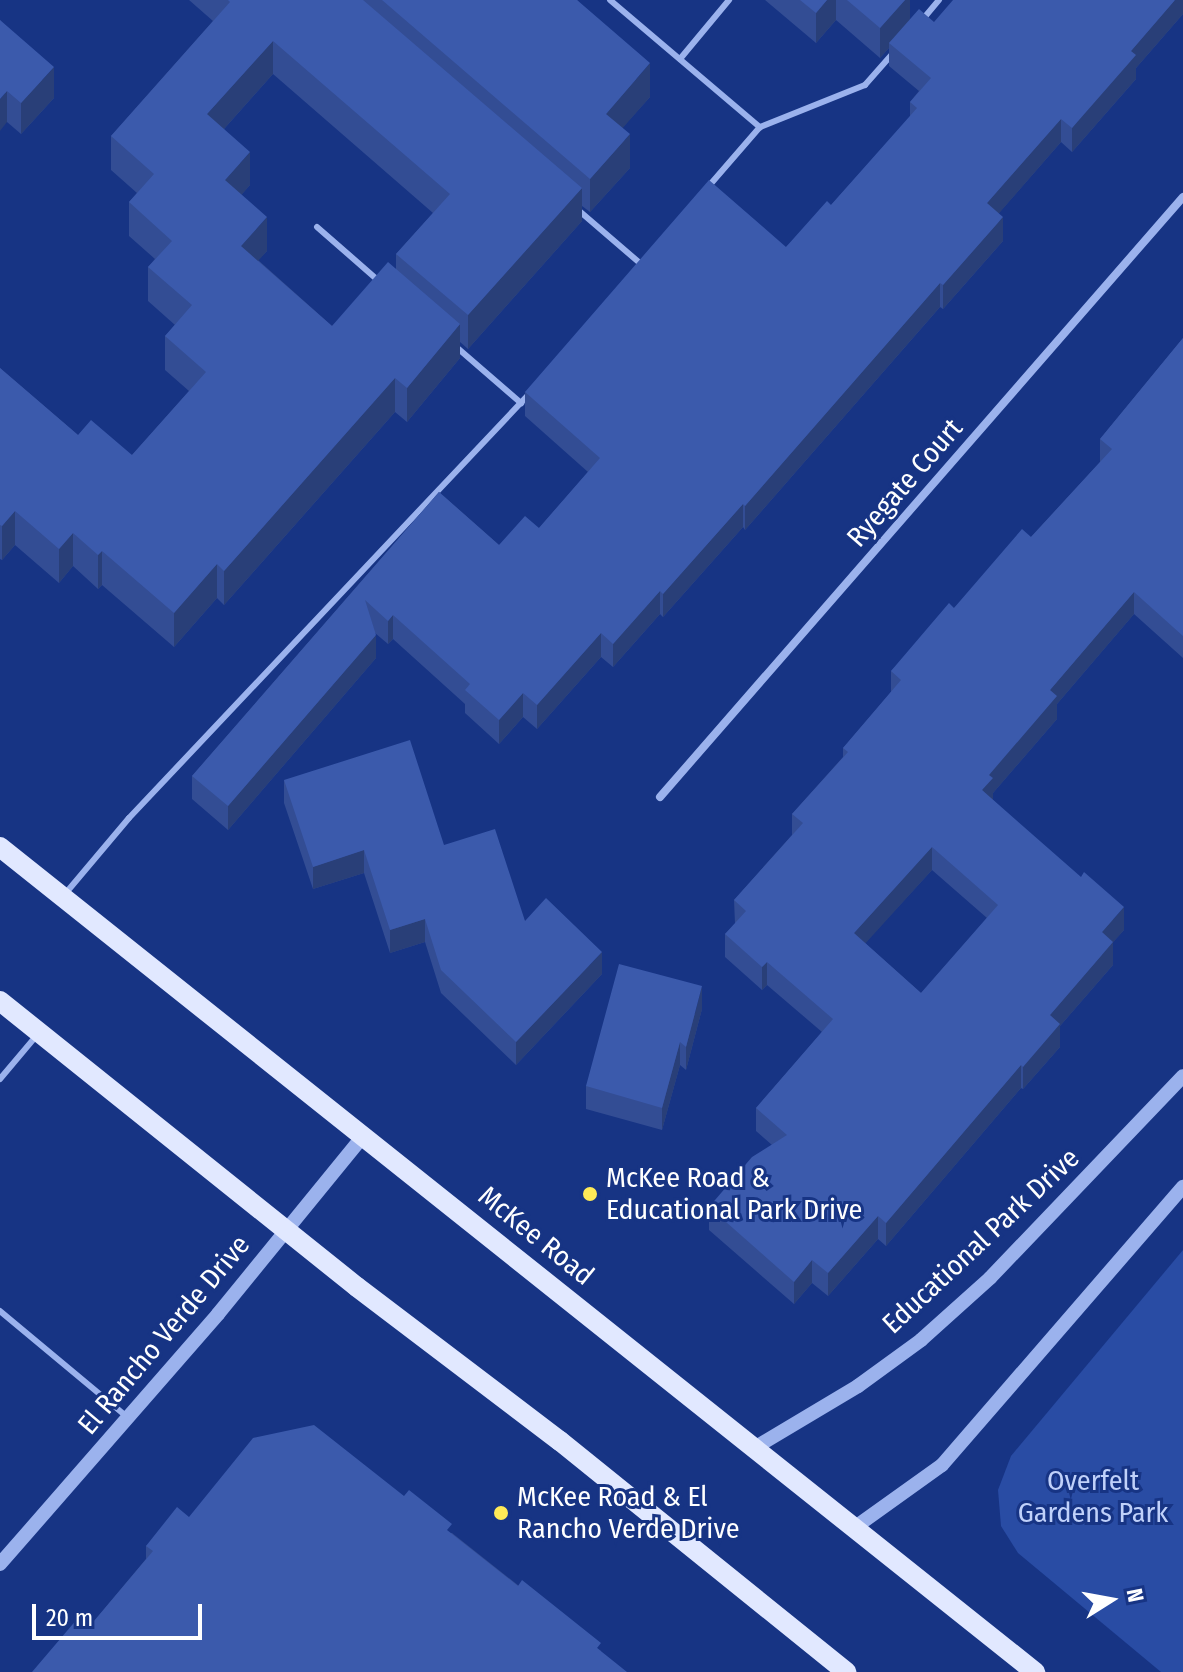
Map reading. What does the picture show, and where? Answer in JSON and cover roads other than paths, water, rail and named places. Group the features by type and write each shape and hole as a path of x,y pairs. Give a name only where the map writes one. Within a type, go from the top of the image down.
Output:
{"main road":[{"name":"McKee Road","path":"0,847 1035,1672"},
{"path":"0,1001 286,1230 560,1441 846,1672"}],"street":[{"name":"Ryegate Court","path":"660,797 1183,197"},
{"name":"Educational Park Drive","path":"756,1447 858,1386 921,1340 990,1278 1183,1076"},
{"name":"El Rancho Verde Drive","path":"0,1564 129,1418 363,1136"},
{"path":"854,1528 942,1465 1183,1187"}],"lane":[{"path":"610,0 760,127"},
{"path":"680,59 729,0"},
{"path":"921,21 939,0"},
{"path":"700,196 760,127 865,85 902,43"},
{"path":"570,203 641,264"},
{"path":"317,227 389,289"},
{"path":"631,276 651,253"},
{"path":"449,341 521,403"},
{"path":"63,897 129,818 541,380"},
{"path":"0,1079 39,1032"},
{"path":"0,1311 129,1418"}],"place":[{"name":"McKee Road & Educational Park Drive","path":"590,1194"},
{"name":"McKee Road & El Rancho Verde Drive","path":"501,1513"}],"park label":[{"name":"Overfelt Gardens Park","path":"1093,1497"}]}
